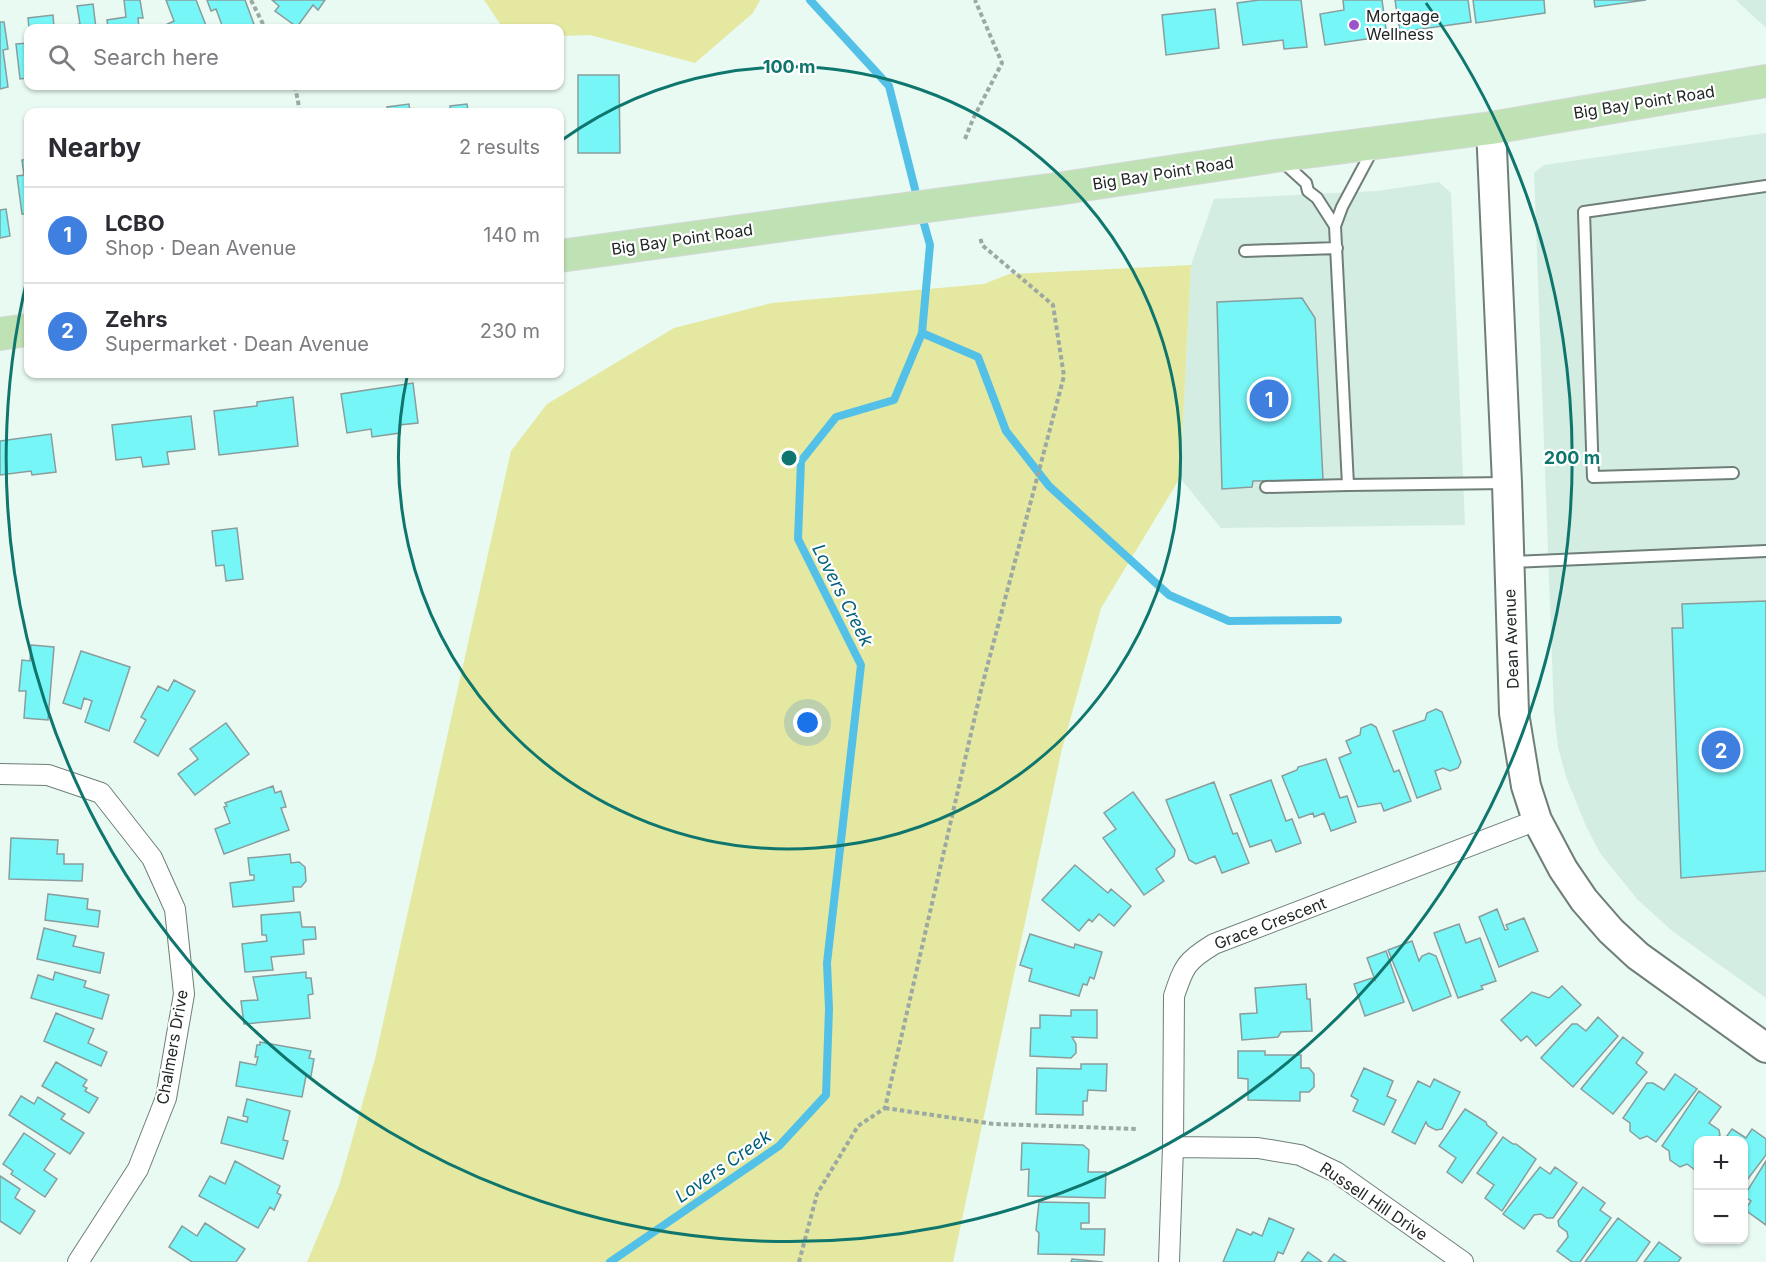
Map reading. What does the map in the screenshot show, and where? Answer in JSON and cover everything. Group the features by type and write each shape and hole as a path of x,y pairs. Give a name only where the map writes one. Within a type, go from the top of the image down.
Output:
{"main road":[{"name":"Big Bay Point Road","path":"564,255 1491,128 1766,81"},
{"path":"0,334 24,331"}],"street":[{"name":"Dean Avenue","path":"1491,128 1507,483 1514,713 1526,786 1537,820 1563,869 1584,900 1611,931 1638,956 1766,1048"},
{"name":"Chalmers Drive","path":"0,774 48,775 100,793 152,858 175,909 184,994 166,1098 138,1169 78,1262"},
{"name":"Grace Crescent","path":"1169,1262 1173,1147 1174,996 1181,974 1193,956 1214,944 1537,820"},
{"name":"Russell Hill Drive","path":"1173,1147 1258,1148 1300,1155 1336,1172 1463,1262"}],"lane":[{"path":"1348,485 1335,226 1342,207 1376,144"},
{"path":"1275,156 1292,168 1306,183 1308,191 1317,198 1335,226"},
{"path":"1732,473 1593,477 1584,212 1766,186"},
{"path":"1245,251 1337,248"},
{"path":"1266,487 1507,483"},
{"path":"1508,562 1766,551"}],"path":[{"path":"251,0 264,24"},
{"path":"965,140 973,119 1002,63 975,0"},
{"path":"296,90 299,108"},
{"path":"885,1108 981,690 1064,376 1053,305 982,245 980,236"},
{"path":"799,1262 817,1194 858,1126 885,1108 994,1124 1138,1129"}],"shaded area":[{"path":"1736,0 1766,0 1766,28"},
{"path":"1766,133 1766,998 1671,930 1637,899 1600,853 1566,777 1558,747 1554,712 1534,173 1544,165"},
{"path":"1439,182 1451,193 1465,525 1221,528 1180,478 1191,265 1214,199 1377,191"}],"green space":[{"path":"484,0 760,0 753,13 695,63 590,35 564,36 564,24 500,24"},
{"path":"1191,265 1180,478 1101,608 1061,753 953,1262 307,1262 339,1186 375,1059 511,451 547,404 674,328 772,303 984,284 1009,274"}],"building":[{"path":"124,0 140,0 143,18 138,18 139,24 108,24 107,20 126,17"},
{"path":"166,0 196,0 205,24 167,24 174,21"},
{"path":"207,0 245,0 254,24 222,24 216,9 211,11"},
{"path":"272,0 325,0 318,10 313,5 299,24 293,24 275,11 279,6"},
{"path":"1259,0 1301,0 1307,47 1284,49 1283,40 1243,45 1237,3"},
{"name":"Mortgage Wellness","path":"1343,0 1382,0 1387,36 1325,45 1320,14 1344,10"},
{"path":"1395,0 1468,0 1471,22 1400,32"},
{"path":"1473,0 1544,0 1545,13 1476,23"},
{"path":"1594,0 1646,0 1595,7"},
{"path":"93,4 96,24 80,24 77,6"},
{"path":"1215,9 1219,48 1166,55 1162,15"},
{"path":"53,15 54,24 29,24 28,18"},
{"path":"0,22 4,22 8,49 3,50 8,87 0,89"},
{"path":"24,43 24,78 20,79 16,44"},
{"path":"578,75 619,75 620,153 578,153"},
{"path":"409,104 410,108 387,108"},
{"path":"467,104 468,108 450,108 450,106"},
{"path":"24,175 24,214 22,214 17,176"},
{"path":"6,209 10,236 0,238 0,210"},
{"path":"1302,298 1315,318 1323,480 1253,481 1252,487 1222,489 1217,302"},
{"path":"413,383 418,423 399,425 400,433 372,437 371,429 347,433 341,394"},
{"path":"293,397 298,446 219,455 214,411 257,406 257,402"},
{"path":"191,416 195,449 167,452 169,464 143,467 141,457 116,460 112,425"},
{"path":"51,434 56,472 32,475 31,471 0,475 0,441"},
{"path":"237,528 243,579 226,581 224,565 216,566 212,531"},
{"path":"1766,601 1766,871 1681,878 1672,628 1683,628 1682,604"},
{"path":"31,645 54,647 48,720 24,718 26,691 19,691 22,660 30,661"},
{"path":"81,651 130,667 109,731 85,722 92,701 84,698 81,709 63,703"},
{"path":"174,680 195,691 158,756 134,742 146,720 141,717 158,686 168,691"},
{"path":"1436,709 1442,712 1461,762 1458,768 1450,771 1443,768 1435,771 1441,789 1417,798 1393,731 1425,720 1427,713"},
{"path":"226,723 249,754 195,795 178,774 198,759 190,749"},
{"path":"1371,724 1376,727 1394,772 1399,770 1411,801 1384,811 1381,803 1358,807 1339,758 1351,753 1346,741 1360,735 1361,728"},
{"path":"1326,759 1340,798 1347,796 1356,822 1331,831 1324,813 1314,817 1313,813 1299,818 1282,776 1297,770 1298,767"},
{"path":"1271,780 1286,821 1292,819 1301,843 1276,852 1271,840 1250,847 1230,795"},
{"path":"1214,782 1233,834 1237,833 1249,863 1222,873 1215,856 1196,864 1189,860 1166,800"},
{"path":"273,786 275,793 281,791 286,807 281,808 289,830 224,854 215,829 230,823 224,807 227,806 225,803"},
{"path":"1133,792 1175,850 1174,856 1156,869 1164,881 1144,895 1103,838 1116,829 1104,813"},
{"path":"11,838 58,840 57,854 64,854 64,864 83,864 82,881 9,879"},
{"path":"290,854 291,863 299,862 305,867 306,881 301,887 293,887 294,901 233,907 230,883 254,880 254,875 250,875 248,858"},
{"path":"1075,865 1108,893 1111,889 1131,906 1114,926 1099,914 1092,922 1089,919 1079,931 1042,900"},
{"path":"48,894 88,899 87,909 100,911 98,927 45,920"},
{"path":"1497,909 1505,930 1508,929 1506,925 1524,918 1538,951 1499,967 1479,917"},
{"path":"300,912 302,927 315,927 316,939 303,940 304,954 271,957 273,970 245,972 242,944 267,941 266,935 262,935 261,915"},
{"path":"1459,924 1466,943 1480,938 1496,981 1481,986 1483,989 1458,998 1434,933"},
{"path":"44,928 76,936 73,946 104,953 100,973 37,959"},
{"path":"1030,934 1074,948 1075,944 1102,952 1094,979 1090,977 1087,985 1083,984 1079,996 1029,981 1032,969 1020,965"},
{"path":"1412,941 1419,961 1422,956 1429,953 1436,956 1451,996 1413,1011 1388,950"},
{"path":"1386,951 1404,1002 1365,1016 1354,984 1372,978 1375,980 1367,958"},
{"path":"55,972 86,981 84,987 109,995 102,1019 31,998 38,975 53,980"},
{"path":"306,972 306,978 311,978 313,994 308,995 310,1018 244,1024 241,1001 258,1000 253,977"},
{"path":"1306,984 1307,999 1310,999 1312,1031 1281,1032 1278,1037 1242,1040 1240,1014 1257,1013 1255,988"},
{"path":"1562,986 1581,1005 1536,1046 1527,1036 1521,1041 1501,1020 1532,992 1549,998"},
{"path":"1071,1010 1097,1010 1097,1038 1072,1037 1076,1044 1076,1053 1071,1058 1030,1056 1031,1028 1040,1028 1040,1015 1071,1016"},
{"path":"56,1013 94,1029 88,1043 107,1052 101,1066 44,1041"},
{"path":"1598,1017 1618,1036 1573,1087 1541,1058 1572,1024 1577,1024 1586,1031"},
{"path":"1623,1037 1643,1053 1636,1063 1647,1072 1613,1114 1581,1089"},
{"path":"260,1042 311,1051 309,1058 314,1059 311,1076 306,1076 302,1097 236,1086 240,1062 256,1065 257,1045 260,1045"},
{"path":"1238,1051 1265,1051 1265,1055 1301,1055 1301,1068 1309,1068 1314,1074 1314,1087 1309,1092 1300,1092 1300,1101 1248,1100 1248,1079 1238,1078"},
{"path":"56,1062 87,1080 83,1086 87,1088 85,1091 98,1098 89,1113 42,1086"},
{"path":"1081,1064 1107,1064 1106,1091 1088,1090 1087,1101 1083,1101 1083,1115 1036,1114 1037,1068 1081,1069"},
{"path":"1364,1068 1393,1081 1387,1096 1396,1100 1384,1125 1353,1111 1358,1100 1351,1096"},
{"path":"1675,1074 1697,1089 1656,1142 1647,1136 1640,1139 1630,1131 1630,1123 1623,1118 1647,1083 1653,1083 1664,1090"},
{"path":"1434,1079 1460,1092 1442,1129 1436,1130 1428,1126 1426,1122 1415,1144 1392,1132 1418,1081 1430,1087"},
{"path":"1699,1091 1721,1107 1709,1123 1719,1130 1719,1136 1694,1136 1694,1169 1687,1164 1680,1167 1670,1160 1669,1151 1662,1146"},
{"path":"21,1096 34,1104 38,1097 65,1114 61,1119 84,1133 70,1154 9,1115"},
{"path":"247,1099 290,1111 283,1140 288,1141 283,1159 221,1143 228,1117 247,1122 248,1117 243,1116"},
{"path":"1465,1109 1486,1122 1497,1133 1462,1183 1447,1172 1456,1158 1439,1146"},
{"path":"1732,1129 1743,1136 1727,1136"},
{"path":"1752,1129 1766,1139 1766,1155 1748,1179 1747,1136"},
{"path":"24,1133 55,1154 44,1170 57,1179 45,1197 11,1174 13,1171 3,1164"},
{"path":"1503,1137 1536,1159 1502,1211 1485,1198 1494,1185 1477,1173"},
{"path":"1022,1143 1083,1145 1089,1150 1088,1172 1106,1172 1105,1198 1028,1196 1029,1169 1021,1170"},
{"path":"235,1161 280,1186 277,1193 281,1195 274,1210 270,1207 258,1228 199,1196 210,1176 225,1184"},
{"path":"1766,1161 1766,1225 1748,1212 1751,1201 1748,1199 1748,1190"},
{"path":"1540,1167 1550,1174 1555,1167 1577,1183 1553,1218 1547,1218 1541,1214 1534,1215 1524,1229 1503,1214"},
{"path":"0,1176 20,1189 15,1198 35,1211 20,1234 0,1221"},
{"path":"1583,1187 1605,1203 1600,1210 1611,1218 1580,1262 1572,1262 1557,1251 1568,1237 1567,1232 1559,1226 1558,1221"},
{"path":"1039,1202 1089,1203 1089,1223 1081,1223 1081,1229 1105,1229 1104,1255 1038,1254 1039,1233 1036,1230"},
{"path":"1269,1218 1294,1229 1283,1254 1278,1252 1274,1262 1223,1262 1237,1229 1251,1235 1253,1232 1262,1236"},
{"path":"1618,1218 1650,1242 1636,1262 1585,1262"},
{"path":"205,1223 245,1249 236,1262 192,1262 169,1247 182,1226 197,1236"},
{"path":"1659,1242 1681,1258 1678,1262 1644,1262"},
{"path":"1308,1252 1322,1262 1301,1262"},
{"path":"1334,1254 1346,1262 1328,1262"},
{"path":"1072,1259 1103,1262 1071,1262"}],"waterway":[{"name":"Lovers Creek","path":"810,0 889,86 918,201"},
{"name":"Lovers Creek","path":"610,1262 779,1146 826,1095 829,1009 827,963 861,665 798,539 801,461 836,417 894,400 922,333 930,245 921,213"},
{"path":"922,333 978,357 1006,431 1049,486 1169,595 1229,621 1338,620"}],"place":[{"name":"Mortgage Wellness","path":"1354,25"},
{"name":"LCBO","path":"1269,399"},
{"name":"Zehrs","path":"1721,750"}]}
